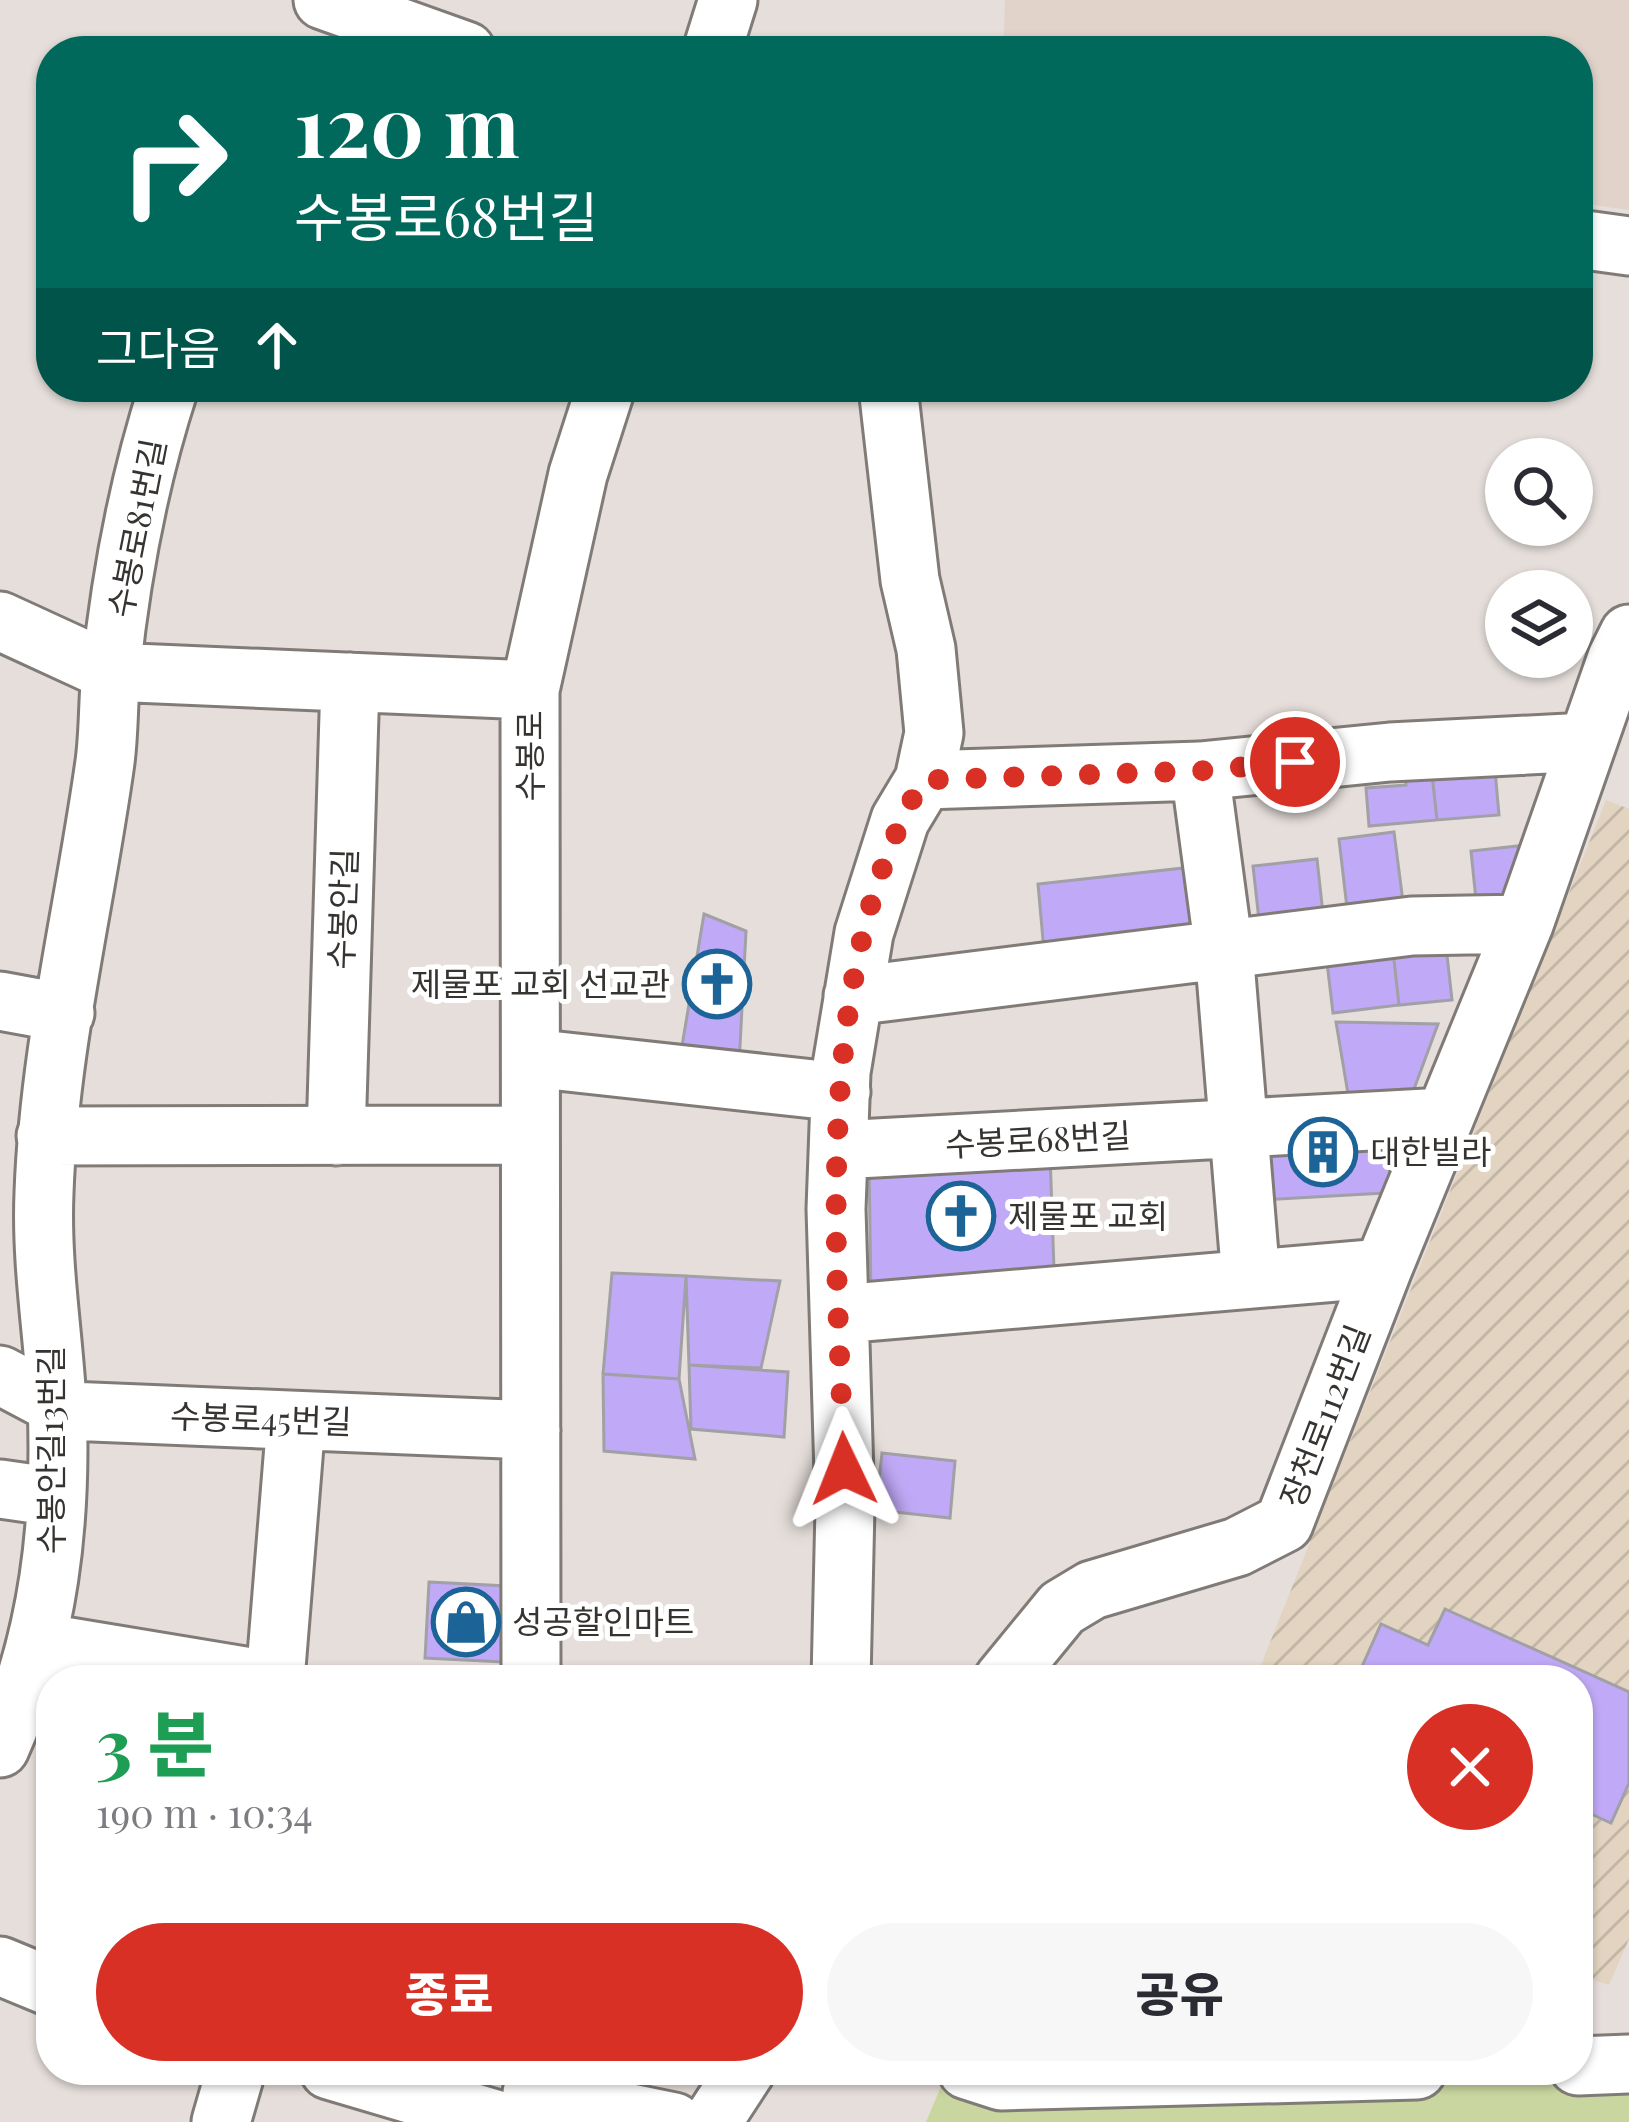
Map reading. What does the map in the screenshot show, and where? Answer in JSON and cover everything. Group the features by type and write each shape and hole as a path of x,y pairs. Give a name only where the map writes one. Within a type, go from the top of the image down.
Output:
{"street":[{"path":"717,36 728,0"},
{"path":"351,17 415,36"},
{"path":"1593,241 1629,246"},
{"name":"수봉로81번길","path":"111,671 131,532 164,402"},
{"name":"수봉로","path":"531,1665 530,690 578,474 601,402"},
{"path":"842,1665 845,1508 836,1209 841,1092 863,933 900,820 923,780 934,733 890,402"},
{"path":"0,621 111,671 530,690"},
{"name":"장천로112번길","path":"1015,1665 1062,1608 1092,1590 1237,1547 1284,1523 1524,924 1629,634"},
{"name":"수봉안길13번길","path":"0,1748 40,1642 56,1497 57,1406 24,1276 43,1217 46,1136 106,757 111,671"},
{"name":"수봉안길","path":"337,1136 350,682"},
{"path":"923,780 1199,771 1390,752 1587,742"},
{"path":"1199,771 1224,950 1237,1130 1224,1281"},
{"path":"854,996 1412,926 1524,924"},
{"path":"0,1001 65,1013"},
{"path":"531,1058 841,1092"},
{"path":"1237,1130 1445,1117"},
{"name":"수봉로68번길","path":"839,1150 1237,1130"},
{"path":"46,1136 530,1135"},
{"name":"장천로112번길","path":"840,1314 1383,1268"},
{"name":"수봉로45번길","path":"0,1376 68,1411 531,1430"},
{"path":"273,1665 296,1421"},
{"path":"0,1489 56,1497"},
{"path":"40,1642 180,1665"},
{"path":"0,1966 36,1981"},
{"path":"1593,2065 1629,2064"},
{"path":"221,2122 232,2085"},
{"path":"419,2085 674,2122"},
{"path":"712,2122 736,2085"}],"shaded area":[{"path":"1005,0 1629,0 1629,210 1593,205 1593,36 1004,36"},
{"path":"1606,800 1629,809 1629,1939 1609,1985 1593,1980 1593,1665 1261,1665"}],"green space":[{"path":"1629,2059 1629,2122 926,2122 942,2085 1593,2085 1593,2067"}],"building":[{"path":"1494,759 1499,815 1437,820 1431,765"},
{"path":"1431,765 1437,820 1369,826 1366,788 1406,785 1405,767"},
{"path":"1394,832 1403,902 1347,908 1339,839"},
{"path":"1518,846 1522,883 1478,920 1471,851"},
{"path":"1317,859 1323,914 1259,920 1253,866"},
{"path":"1184,868 1203,935 1044,951 1038,884"},
{"name":"제물포 교회 선교관","path":"704,914 746,931 739,1065 681,1052"},
{"path":"1391,933 1446,946 1452,1000 1399,1005"},
{"path":"1391,933 1399,1005 1333,1013 1326,954"},
{"path":"1336,1022 1438,1024 1414,1089 1348,1094"},
{"name":"대한빌라","path":"1380,1125 1390,1174 1384,1193 1262,1200 1258,1131"},
{"name":"제물포 교회","path":"1050,1153 1054,1270 871,1297 869,1162"},
{"path":"612,1273 686,1276 679,1379 603,1374"},
{"path":"686,1276 780,1281 761,1368 689,1365"},
{"path":"689,1365 788,1372 784,1437 691,1429"},
{"path":"603,1374 679,1379 695,1459 604,1451"},
{"path":"882,1453 955,1461 950,1518 876,1510"},
{"name":"성공할인마트","path":"429,1582 507,1586 503,1662 425,1658"},
{"path":"1445,1609 1569,1665 1363,1665 1381,1624 1428,1645"},
{"path":"1593,1676 1629,1692 1629,1783 1611,1823 1593,1815"}],"place":[{"name":"제물포 교회 선교관","path":"717,984"},
{"name":"대한빌라","path":"1323,1152"},
{"name":"제물포 교회","path":"961,1216"},
{"name":"성공할인마트","path":"466,1622"}],"route":[{"path":"844,1469 836,1209 842,1072 863,933 900,820 923,780 1199,771 1295,762"}]}
